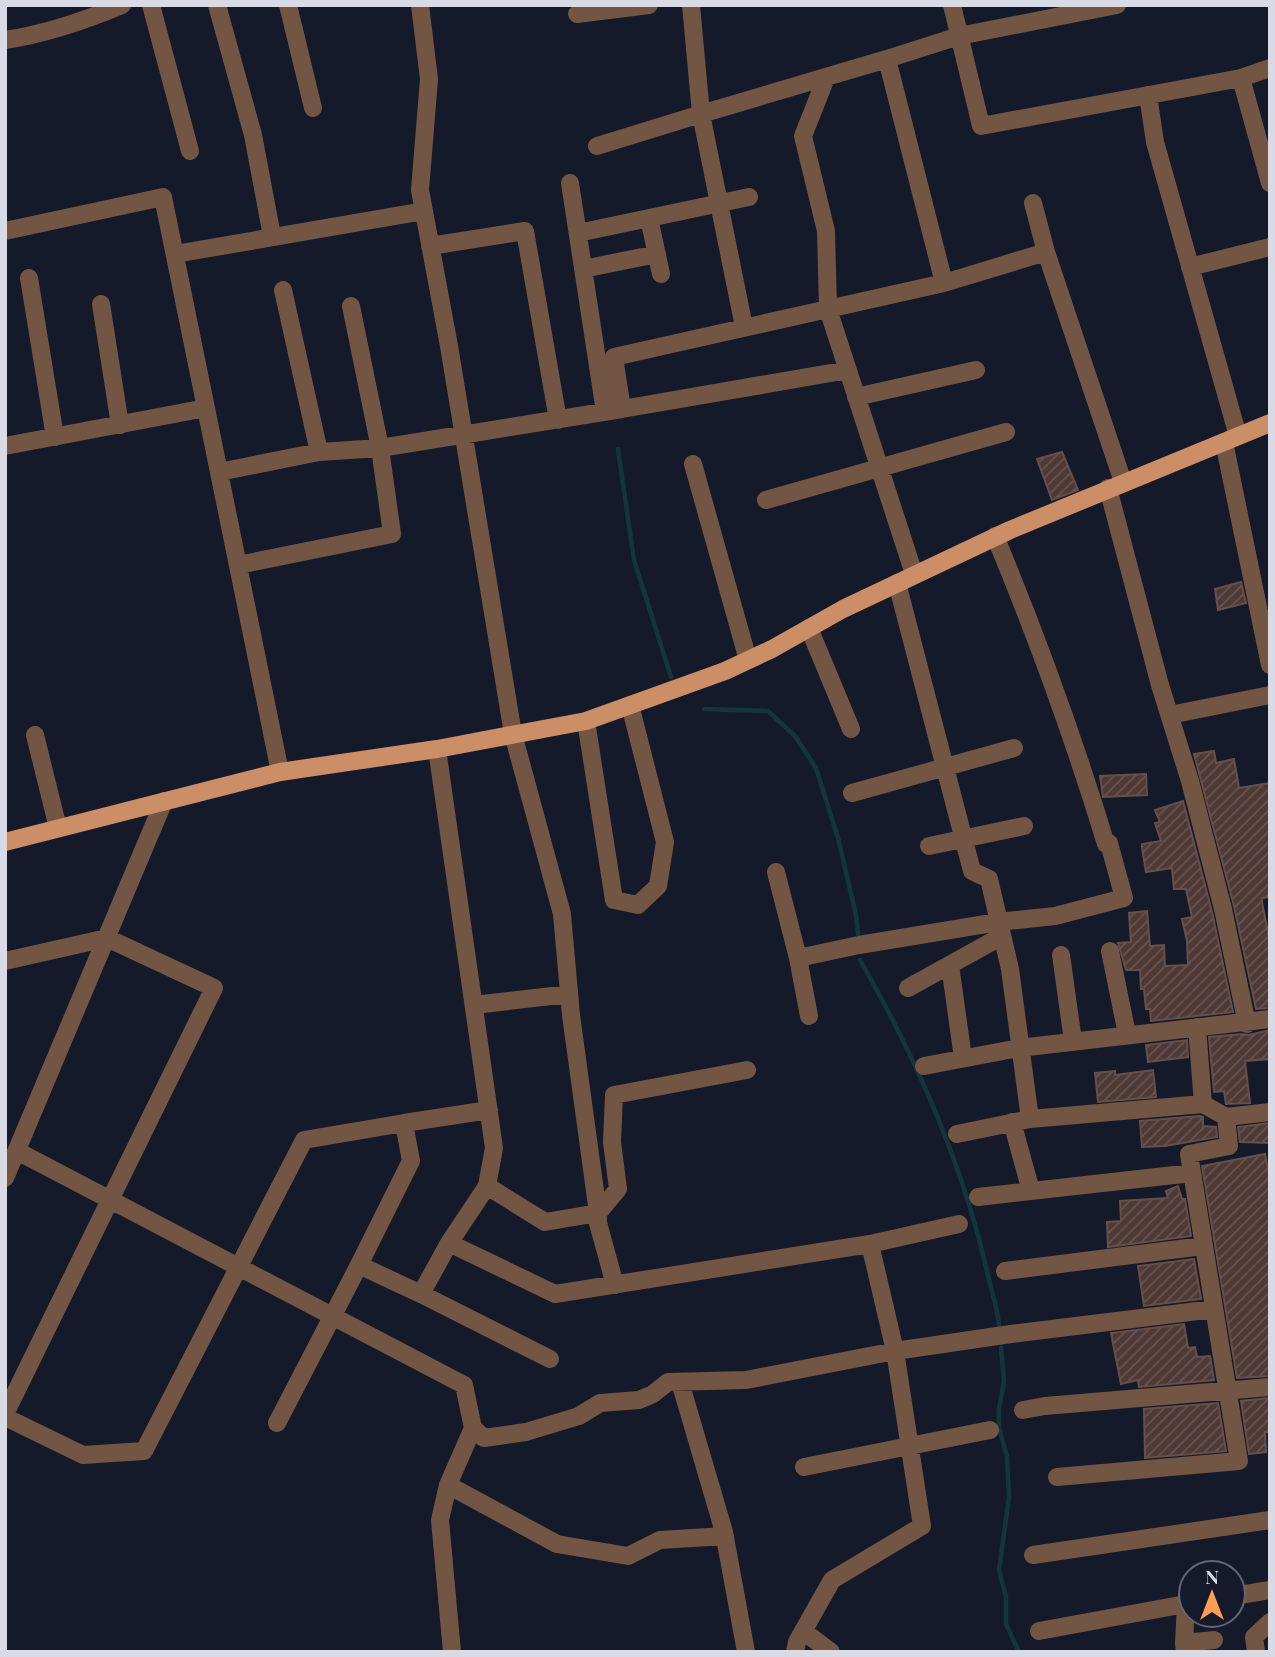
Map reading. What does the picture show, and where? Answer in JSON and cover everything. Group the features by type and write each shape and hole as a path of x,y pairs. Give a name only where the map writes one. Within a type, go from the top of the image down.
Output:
{"main road":[{"path":"5,842 280,772 437,748 586,721 725,671 914,574 995,536 1270,424"}],"street":[{"path":"5,40 83,21 122,5"},
{"path":"151,5 191,151"},
{"path":"217,5 253,135 272,236"},
{"path":"288,5 313,108"},
{"path":"420,5 429,79 420,190 513,734 562,914 569,994 598,1213 597,1223 615,1284"},
{"path":"576,14 649,5"},
{"path":"691,5 701,114 744,327"},
{"path":"952,5 981,126 1241,78 1270,68"},
{"path":"597,146 960,36 1117,5"},
{"path":"887,60 944,283"},
{"path":"826,78 803,136 826,231 828,309 914,574"},
{"path":"1241,78 1270,183"},
{"path":"1149,95 1155,142 1190,267 1231,439 1270,665"},
{"path":"570,183 583,269 613,411"},
{"path":"5,232 163,197 280,772"},
{"path":"578,233 749,197"},
{"path":"1033,203 1115,485 1170,715 1191,781 1223,909 1247,1024"},
{"path":"175,254 424,211"},
{"path":"649,218 661,274"},
{"path":"430,246 525,231 558,420"},
{"path":"1190,267 1270,247"},
{"path":"613,411 614,356 944,283 1046,252"},
{"path":"583,269 657,254"},
{"path":"29,278 55,437"},
{"path":"283,290 319,452"},
{"path":"101,304 120,425"},
{"path":"238,565 392,534 380,448 351,306"},
{"path":"219,472 319,452 380,448 848,370"},
{"path":"856,397 976,370"},
{"path":"5,446 206,408"},
{"path":"766,500 1006,432"},
{"path":"693,464 748,660"},
{"path":"798,958 859,944 1000,929 1124,898 1110,843 1106,844 1075,744 1035,632 995,536"},
{"path":"897,583 972,871 989,879 1010,969 1020,1048 1021,1121 1031,1191"},
{"path":"809,628 851,729"},
{"path":"1170,715 1270,695"},
{"path":"586,721 614,900 638,905 658,886 665,842 630,705"},
{"path":"35,735 58,828"},
{"path":"421,1294 449,1243 487,1186 494,1148 437,748"},
{"path":"852,793 1014,748"},
{"path":"5,1178 164,801"},
{"path":"929,846 1024,826"},
{"path":"776,872 798,958 809,1016"},
{"path":"908,988 950,965 1000,929"},
{"path":"5,961 107,938 214,988 5,1415 83,1455 144,1451 304,1140 489,1110"},
{"path":"1110,951 1127,1034"},
{"path":"1061,955 1073,1041"},
{"path":"950,965 963,1058"},
{"path":"474,1004 569,994"},
{"path":"924,1066 1020,1048 1270,1020"},
{"path":"1197,1027 1203,1104"},
{"path":"487,1186 545,1222 598,1213 618,1189 612,1142 614,1095 747,1070"},
{"path":"957,1134 1021,1121 1203,1104 1226,1117 1270,1112"},
{"path":"1057,1477 1239,1461 1189,1154 1229,1146 1226,1117"},
{"path":"276,1423 411,1161 404,1123"},
{"path":"17,1150 464,1385 473,1428 484,1438 526,1432 579,1416 600,1403 639,1401 668,1382 746,1380 895,1351 1214,1309"},
{"path":"978,1197 1192,1173"},
{"path":"449,1243 555,1294 870,1244 959,1224"},
{"path":"793,1651 832,1580 922,1526 895,1351 870,1244"},
{"path":"1005,1271 1203,1246"},
{"path":"359,1265 550,1359"},
{"path":"680,1382 724,1536 746,1652"},
{"path":"1023,1410 1270,1387"},
{"path":"452,1652 440,1520 447,1485 473,1428"},
{"path":"804,1467 990,1430"},
{"path":"447,1485 557,1544 628,1556 660,1540 724,1536"},
{"path":"1034,1555 1270,1520"},
{"path":"1247,1594 1268,1590 1270,1610"},
{"path":"1039,1631 1177,1605"},
{"path":"1256,1652 1254,1636 1270,1622"},
{"path":"1187,1629 1185,1647 1214,1640"},
{"path":"803,1631 831,1652"}],"building":[{"path":"1062,452 1078,490 1052,500 1037,459"},
{"path":"1241,582 1246,603 1218,610 1215,589"},
{"path":"1214,751 1216,763 1234,759 1239,788 1270,783 1270,897 1262,898 1262,902 1270,943 1270,1008 1256,1009 1234,906 1194,754"},
{"path":"1146,774 1147,795 1103,797 1100,776"},
{"path":"1183,801 1212,912 1233,1012 1151,1021 1150,1009 1146,1009 1144,989 1141,989 1140,970 1126,970 1118,943 1131,942 1129,913 1147,911 1150,946 1164,945 1165,966 1188,965 1187,941 1182,919 1192,917 1186,889 1174,889 1172,868 1146,872 1142,848 1142,844 1161,841 1155,823 1160,822 1155,810"},
{"path":"1270,1030 1270,1059 1245,1061 1250,1103 1226,1104 1224,1091 1214,1092 1209,1037 1249,1035"},
{"path":"1187,1040 1188,1057 1148,1062 1146,1045"},
{"path":"1153,1070 1156,1097 1098,1102 1095,1073 1115,1071 1115,1075"},
{"path":"1203,1117 1203,1126 1216,1127 1217,1137 1142,1147 1140,1121"},
{"path":"1270,1123 1270,1143 1240,1142 1238,1127"},
{"path":"1265,1154 1270,1179 1270,1376 1237,1378 1202,1166"},
{"path":"1178,1186 1182,1199 1185,1199 1191,1236 1108,1247 1107,1222 1121,1221 1120,1201 1168,1198 1166,1191"},
{"path":"1194,1259 1201,1299 1144,1306 1138,1266"},
{"path":"1184,1324 1188,1348 1195,1347 1197,1357 1210,1356 1214,1380 1139,1387 1138,1380 1121,1384 1111,1333"},
{"path":"1269,1398 1270,1432 1265,1432 1266,1452 1249,1454 1241,1401"},
{"path":"1218,1403 1226,1451 1145,1458 1144,1409"}],"waterway":[{"path":"618,449 634,560 671,677"},
{"path":"704,709 768,711 795,736 816,768 838,838 858,934"},
{"path":"860,960 899,1033 950,1148 976,1227 999,1325"},
{"path":"1001,1348 1004,1381 999,1428 1007,1456 1009,1497 999,1570 1006,1597 1006,1624 1019,1652"}]}
